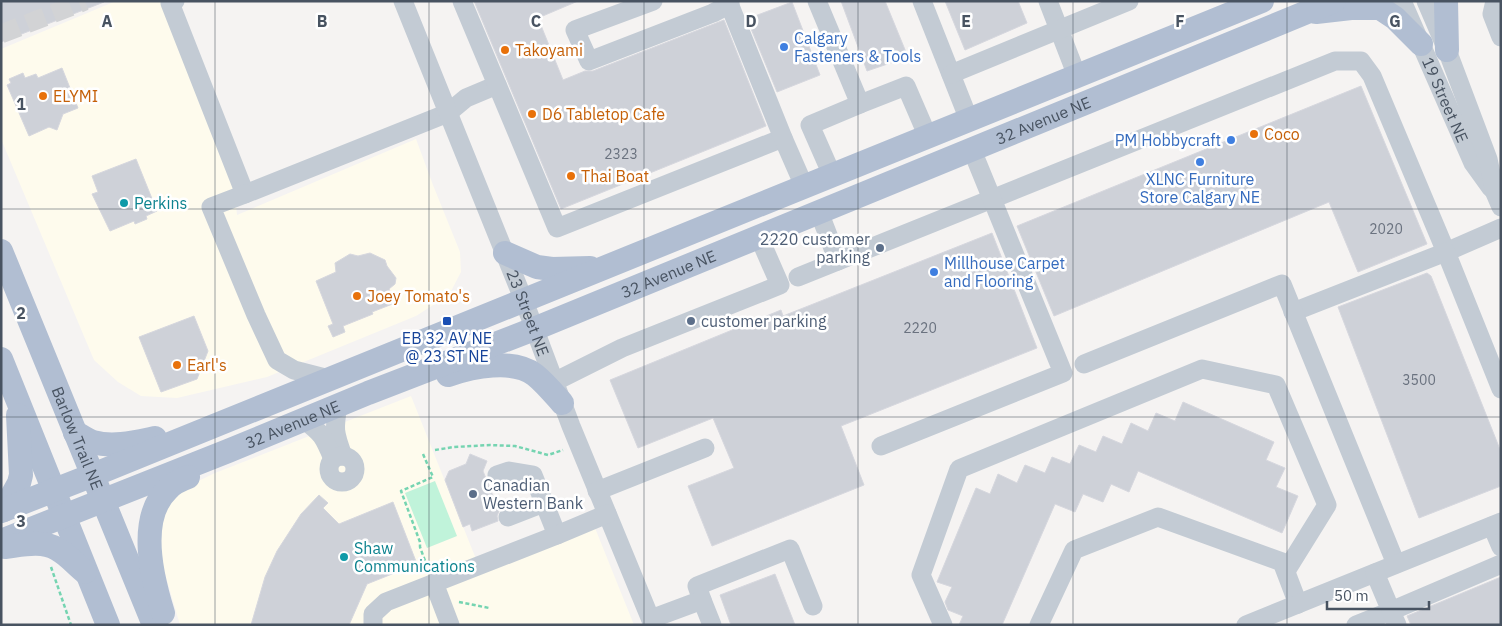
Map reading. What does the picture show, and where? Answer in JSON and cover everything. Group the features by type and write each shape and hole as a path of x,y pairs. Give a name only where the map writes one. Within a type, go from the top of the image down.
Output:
{"main road":[{"name":"32 Avenue NE","path":"2,510 524,301 1262,1"},
{"name":"32 Avenue NE","path":"1,541 228,451 368,392 534,329 1334,1"},
{"path":"1446,1 1447,50"},
{"path":"1305,14 1351,8 1380,8 1395,18 1421,44"},
{"name":"Barlow Trail NE","path":"1,251 154,625"},
{"path":"505,253 537,267 552,269 609,266"},
{"path":"1,359 108,625"},
{"path":"368,392 432,380 469,368 501,365 520,368 534,374 558,393"},
{"path":"2,510 19,483 17,398"},
{"path":"75,433 93,442 127,444 211,427"},
{"path":"166,625 156,591 150,543 152,515 160,498 175,483 212,466 228,451"},
{"path":"1,547 30,544 59,549 88,574"}],"street":[{"name":"23 Street NE","path":"403,1 524,301 558,393 652,622"},
{"path":"462,1 557,228 783,138"},
{"path":"653,1 575,30 590,61 713,13 729,3 804,186"},
{"path":"817,1 860,104"},
{"path":"922,1 969,120"},
{"path":"1048,1 1077,76"},
{"path":"951,74 1129,1"},
{"name":"19 Street NE","path":"1402,1 1473,163 1499,196"},
{"name":"19 Street NE","path":"1426,1 1447,50 1488,159 1499,196"},
{"path":"1495,1 1492,14 1501,37"},
{"path":"171,2 245,194"},
{"path":"798,277 1335,61 1361,61 1372,76 1501,389"},
{"path":"329,379 294,370 277,360 211,207 448,113 466,98 497,85"},
{"path":"832,175 810,125 860,104 906,86 928,137"},
{"path":"881,446 1063,373 972,150"},
{"path":"819,212 838,261"},
{"path":"1293,312 1446,252 1501,228"},
{"path":"558,393 622,348 780,284 759,237"},
{"path":"1084,364 1282,284 1396,564"},
{"path":"943,625 921,574 959,469 1202,369 1276,385 1327,505 1286,571"},
{"path":"303,419 318,430 338,457 334,428 338,405"},
{"path":"598,491 705,448"},
{"path":"497,475 509,471 533,475 557,535"},
{"path":"508,517 544,503"},
{"path":"373,625 373,614 386,602 607,514"},
{"path":"1039,625 1074,550 1158,517 1282,562 1298,604"},
{"path":"1246,625 1496,524 1501,547"},
{"path":"712,625 697,586 790,549 814,606"},
{"path":"1356,625 1394,618 1501,564"},
{"path":"1375,573 1394,618"},
{"path":"434,584 450,625"},
{"path":"652,622 702,600"}],"path":[{"path":"435,450 490,445 515,446 548,454 563,450"},
{"path":"423,454 433,477 401,491 434,584"},
{"path":"51,565 71,625"},
{"path":"454,602 489,608"}],"shaded area":[{"path":"116,1 163,1 234,183 237,215 416,139 460,252 461,272 449,295 416,316 267,377 177,398 141,396 118,382 94,360 1,139 1,49"},
{"path":"411,396 476,559 589,513 634,625 180,625 163,567 160,546 162,520 169,505 186,487 215,473"}],"green space":[{"path":"435,481 457,536 427,548 405,493"}],"building":[{"path":"5,1 104,2 1,42 1,3"},
{"path":"474,1 578,1 538,18 563,80 585,71 593,71 724,20 766,126 561,209"},
{"path":"841,1 885,1 908,57 867,71"},
{"path":"945,1 1018,1 1027,23 965,50"},
{"name":"Calgary Fasteners & Tools","path":"792,2 820,75 777,92 747,19"},
{"name":"ELYMI","path":"62,68 78,108 63,114 57,130 49,127 29,136 7,85 11,83 9,79 23,73 25,78 36,74 38,78"},
{"path":"1361,86 1427,244 1358,272 1329,202 1054,316 1017,226"},
{"name":"Perkins","path":"136,159 157,211 146,216 147,219 135,224 134,221 110,231 92,194 98,192 92,176"},
{"path":"992,233 1037,348 841,426 864,485 712,546 688,486 734,468 713,418 638,448 610,380 781,310 783,316"},
{"name":"Joey Tomato's","path":"370,253 385,260 396,278 395,284 389,289 395,303 343,326 345,332 333,337 328,326 333,324 316,281 336,272 335,263 350,254 358,256"},
{"path":"1427,273 1431,276 1501,452 1501,486 1419,518 1338,307"},
{"name":"Earl's","path":"194,316 208,351 197,379 161,392 139,337"},
{"path":"1183,402 1274,442 1266,460 1285,468 1276,487 1298,496 1282,533 1138,471 1129,492 1111,484 1103,502 1083,494 1075,512 1055,504 1002,625 959,625 963,616 948,610 945,602 952,587 937,582 976,488 990,494 998,474 1017,483 1025,465 1045,473 1052,457 1070,464 1079,445 1096,452 1103,436 1122,444 1131,423 1148,431 1156,413 1175,421"},
{"path":"470,454 487,461 483,471 499,511 498,521 472,531 470,524 463,527 445,480 449,471 466,464"},
{"name":"Shaw Communications","path":"319,495 328,503 323,508 339,524 393,502 417,564 367,584 349,625 251,625 265,577 277,551 301,514"},
{"path":"775,574 795,625 731,625 720,595"},
{"path":"1501,577 1501,625 1411,625 1407,616"}],"tunnel":[{"path":"1,34 85,1"}],"place":[{"name":"Calgary Fasteners & Tools","path":"784,47"},
{"name":"Takoyami","path":"505,50"},
{"name":"ELYMI","path":"43,96"},
{"name":"D6 Tabletop Cafe","path":"532,114"},
{"name":"Coco","path":"1254,134"},
{"name":"PM Hobbycraft","path":"1231,140"},
{"name":"XLNC Furniture Store Calgary NE","path":"1200,162"},
{"name":"Thai Boat","path":"571,176"},
{"name":"Perkins","path":"124,203"},
{"name":"2220 customer parking","path":"880,248"},
{"name":"Millhouse Carpet and Flooring","path":"934,272"},
{"name":"Joey Tomato's","path":"357,296"},
{"name":"EB 32 AV NE @ 23 ST NE","path":"447,321"},
{"name":"customer parking","path":"691,321"},
{"name":"Earl's","path":"177,365"},
{"name":"Canadian Western Bank","path":"473,494"},
{"name":"Shaw Communications","path":"344,557"}]}
